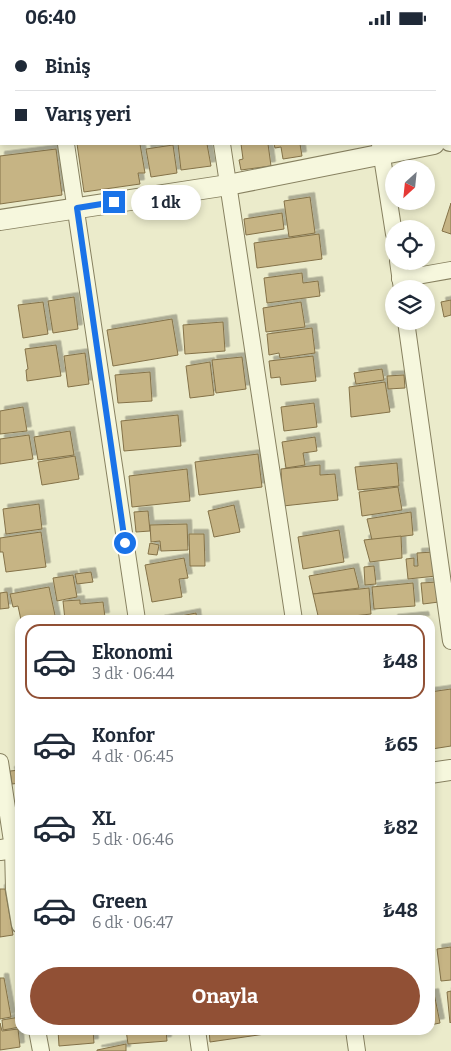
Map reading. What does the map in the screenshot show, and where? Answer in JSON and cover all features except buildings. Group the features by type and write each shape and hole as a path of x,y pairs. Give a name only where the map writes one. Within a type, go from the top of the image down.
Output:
{"street":[{"path":"66,145 77,208 135,615"},
{"path":"222,145 293,615"},
{"path":"0,220 228,185 381,149 423,145"},
{"path":"381,149 392,220"},
{"path":"415,280 451,270"},
{"path":"407,330 451,641"},
{"path":"0,762 15,895"},
{"path":"435,772 451,770"},
{"path":"38,1035 41,1051"},
{"path":"198,1035 200,1051"},
{"path":"355,1035 358,1051"}],"route":[{"path":"114,202 77,208 125,543"}]}
